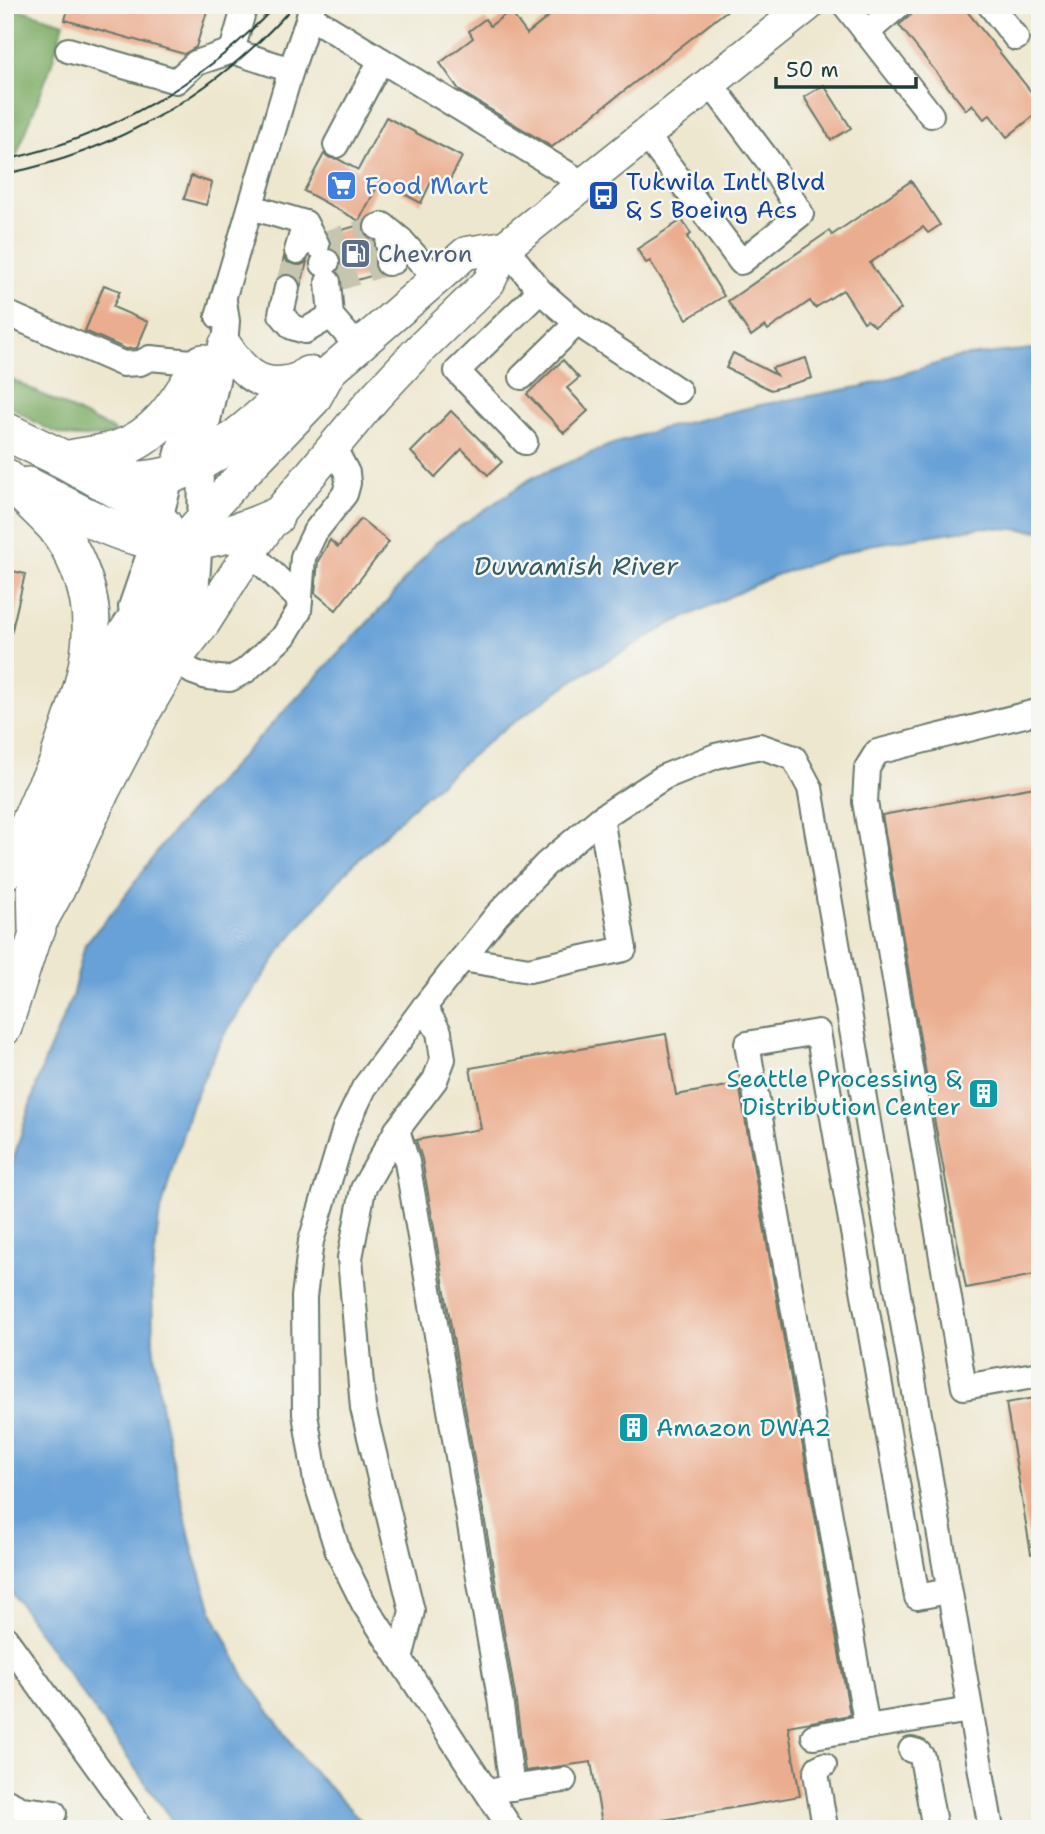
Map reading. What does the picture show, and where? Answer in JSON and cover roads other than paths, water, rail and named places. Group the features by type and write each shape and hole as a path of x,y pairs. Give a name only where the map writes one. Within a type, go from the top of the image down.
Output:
{"highway":[{"path":"65,460 116,450 142,439 165,418 214,354"},
{"path":"102,480 138,480 187,469 223,448 319,373"},
{"path":"5,431 132,497 178,537"},
{"path":"5,476 113,528 178,537 224,537 275,517"},
{"path":"5,476 56,527 72,552 88,595 92,639 86,677 60,755"},
{"path":"37,929 36,876 80,774 164,612 173,576 178,537"}],"main road":[{"path":"5,1029 37,929 59,889 104,790 175,660 275,517 374,397 489,282 505,247 806,6"},
{"path":"214,354 236,362 244,371 259,380 289,382 319,373 358,347 466,253 505,247"},
{"path":"5,874 40,792 120,639 178,537 314,400 319,373"}],"street":[{"path":"232,51 245,5"},
{"path":"845,5 931,115"},
{"path":"866,33 900,5"},
{"path":"990,5 1016,38"},
{"path":"333,446 347,473 348,484 345,494 315,531 303,557 299,611 284,636 245,671 230,679 207,677 193,672 175,660 196,595 178,537 187,469 224,301 291,70 311,11 381,60 584,184"},
{"path":"68,50 176,81 197,63 232,51 291,70"},
{"path":"336,145 381,60"},
{"path":"646,135 741,262 801,214 771,163 710,83"},
{"path":"251,207 304,223 321,261 331,316 358,347"},
{"path":"387,244 436,279"},
{"path":"505,247 540,291 577,323 679,391"},
{"path":"287,288 281,314 292,327 305,331 331,316"},
{"path":"525,442 457,371 540,291"},
{"path":"13,316 123,364 140,363 149,358 214,354"},
{"path":"522,377 577,323"},
{"path":"178,537 187,469"},
{"path":"275,517 308,547"},
{"path":"250,552 300,600"},
{"path":"1040,711 877,752 867,768 865,802 964,1387 1040,1374"},
{"path":"511,1829 364,1604 338,1552 316,1481 306,1414 304,1297 311,1241 345,1128 364,1088 497,915 545,864 600,818 664,777 716,756 760,746 793,758 810,789 990,1829"},
{"path":"462,959 529,970 624,949 600,818"},
{"path":"400,1659 412,1611 363,1408 350,1258 363,1189 397,1130 435,1080 443,1059 439,1032 424,1007"},
{"path":"867,1727 747,1044 817,1032 917,1597 949,1591"},
{"path":"397,1130 412,1189 496,1673 512,1788"},
{"path":"5,1638 142,1829"},
{"path":"814,1736 970,1710"},
{"path":"911,1750 922,1757 935,1829"},
{"path":"824,1765 818,1768 816,1773 824,1821"},
{"path":"487,1791 564,1780"},
{"path":"5,1801 21,1809 54,1813"}],"water":[{"name":"Duwamish River","path":"1040,348 1040,531 985,527 869,545 776,575 671,624 574,680 496,735 418,802 344,874 285,944 222,1038 192,1104 159,1218 152,1276 153,1344 162,1412 193,1551 214,1616 245,1677 306,1763 369,1829 178,1829 38,1631 13,1594 5,1575 5,1195 9,1174 45,1060 72,997 85,944 193,808 386,603 435,543 532,478 610,445 660,429 760,405 864,386 958,357"}],"tunnel":[{"path":"322,244 377,227"},
{"path":"327,262 383,245"},
{"path":"287,288 297,251"},
{"path":"333,280 388,263"}],"tram line":[{"path":"5,160 81,137 152,103 218,59 276,5"},
{"path":"5,174 87,150 164,113 234,64 294,5"}],"place":[{"name":"Food Mart","path":"342,186"},
{"name":"Tukwila Intl Blvd & S Boeing Acs","path":"603,196"},
{"name":"Chevron","path":"355,254"},
{"name":"Seattle Processing & Distribution Center","path":"984,1093"},
{"name":"Amazon DWA2","path":"633,1428"}]}
